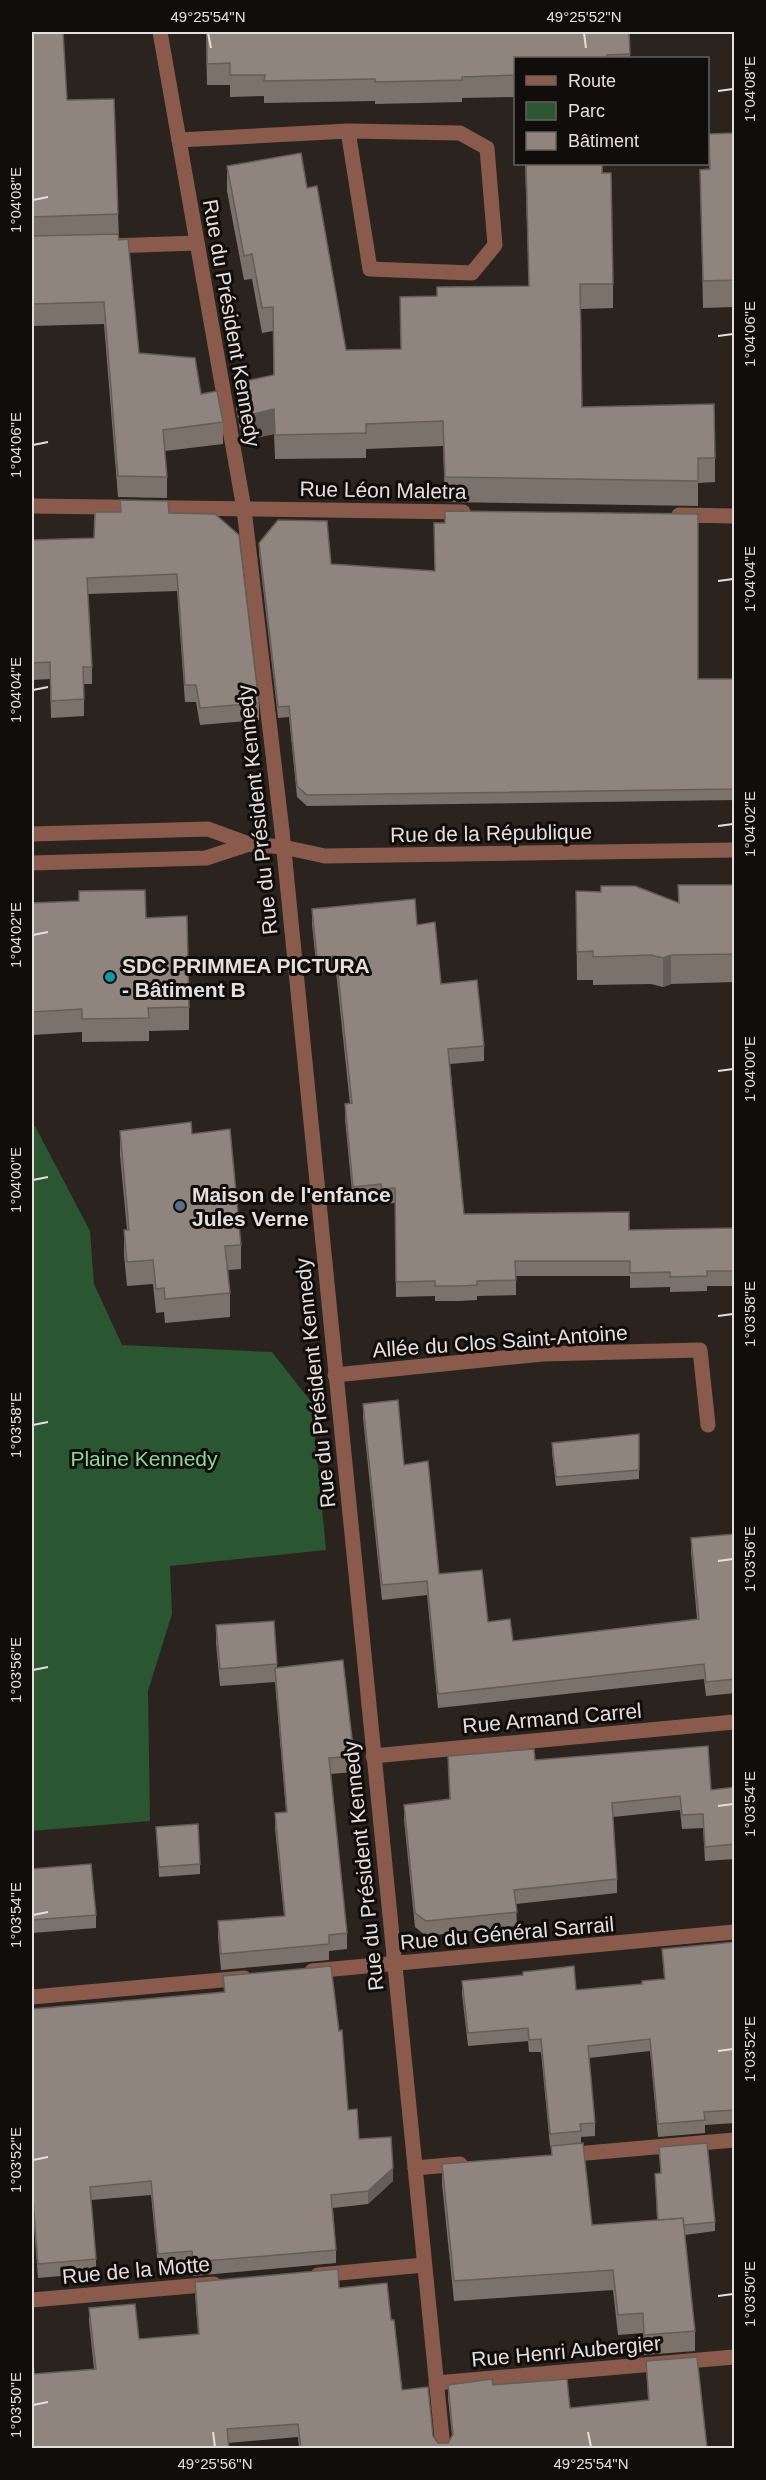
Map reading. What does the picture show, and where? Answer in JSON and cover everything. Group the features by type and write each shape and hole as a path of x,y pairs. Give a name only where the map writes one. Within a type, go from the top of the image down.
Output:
{"street":[{"name":"Rue du Président Kennedy","path":"160,32 244,509 283,847 443,2448"},
{"path":"179,140 348,131 460,132 487,148 495,245 472,273 370,269 348,131"},
{"path":"98,246 197,243"},
{"name":"Rue Léon Maletra","path":"32,506 477,513"},
{"path":"664,515 735,516"},
{"name":"Rue de la République","path":"32,834 208,830 249,844 283,847 325,856 735,850"},
{"name":"Rue de la République","path":"32,862 206,858 249,844"},
{"name":"Allée du Clos Saint-Antoine","path":"335,1375 543,1354 700,1350 708,1425"},
{"name":"Rue Armand Carrel","path":"374,1756 735,1722"},
{"name":"Rue du Général Sarrail","path":"298,1973 735,1932"},
{"path":"32,1997 263,1976"},
{"path":"547,2156 735,2140"},
{"path":"415,2168 477,2162"},
{"path":"302,2277 424,2265"},
{"name":"Rue de la Motte","path":"32,2300 231,2283"},
{"name":"Rue Henri Aubergier","path":"436,2383 735,2357"}],"green space":[{"name":"Plaine Kennedy","path":"32,1126 35,1126 90,1231 94,1284 122,1345 272,1352 312,1403 326,1550 170,1566 172,1614 148,1691 150,1821 32,1831"}],"building":[{"path":"32,32 63,32 67,100 114,99 118,214 32,217"},
{"path":"207,32 629,32 630,54 607,55 607,57 514,57 514,75 462,77 462,80 264,81 265,75 230,75 230,63 207,64"},
{"path":"735,133 735,280 703,281 700,170 710,169 709,134"},
{"path":"301,153 307,188 317,186 346,350 401,349 400,297 437,296 437,287 529,286 526,165 602,165 602,173 611,173 613,284 580,284 582,407 714,404 715,458 698,458 698,481 445,477 443,421 366,424 366,433 275,435 274,409 242,417 236,383 274,375 273,307 262,308 252,254 244,256 227,166"},
{"path":"118,234 119,240 128,239 139,353 195,358 201,394 217,391 223,422 163,430 167,477 118,476 104,302 32,304 32,236"},
{"path":"120,500 168,501 169,513 215,514 239,535 259,703 200,708 196,685 185,685 177,574 87,578 92,667 83,667 84,699 51,701 50,662 32,663 32,540 94,538 95,512 121,512"},
{"path":"445,511 698,514 698,679 735,679 735,789 307,795 297,786 289,706 278,707 259,543 278,520 327,521 331,564 435,571 434,523 445,523"},
{"path":"678,885 735,885 735,954 671,955 663,958 651,955 593,957 593,951 577,952 576,891 601,892 601,886 635,886 679,903"},
{"name":"SDC PRIMMEA PICTURA - Bâtiment B","path":"145,890 146,918 187,916 189,1007 148,1008 149,1018 82,1019 82,1009 32,1012 32,903 79,901 79,891"},
{"path":"415,899 417,925 435,922 441,984 477,980 484,1046 448,1049 464,1214 629,1212 629,1230 735,1228 735,1271 707,1271 707,1276 670,1277 670,1272 630,1273 630,1261 515,1261 516,1280 477,1281 477,1285 459,1286 435,1286 435,1281 396,1282 395,1188 382,1189 381,1184 353,1187 345,1104 352,1103 336,956 317,958 312,909"},
{"name":"Maison de l'enfance Jules Verne","path":"191,1122 192,1134 230,1129 241,1245 225,1246 230,1293 165,1299 164,1288 156,1289 153,1260 127,1262 124,1230 129,1230 120,1131"},
{"path":"398,1400 404,1465 428,1461 439,1574 482,1570 488,1622 510,1619 513,1641 699,1619 691,1538 735,1534 735,1679 706,1682 704,1664 438,1694 427,1581 382,1585 363,1404"},
{"path":"639,1434 639,1470 556,1477 552,1443"},
{"path":"274,1621 277,1664 220,1669 216,1625"},
{"path":"343,1660 354,1756 329,1758 347,1933 329,1935 329,1944 221,1954 218,1921 285,1916 275,1813 287,1812 275,1668"},
{"path":"708,1746 711,1790 735,1787 735,1844 705,1847 703,1814 682,1815 680,1796 612,1803 617,1879 514,1890 517,1912 426,1921 415,1913 404,1805 450,1799 448,1756 534,1749 535,1760"},
{"path":"198,1824 200,1864 159,1867 156,1827"},
{"path":"91,1864 96,1915 32,1920 32,1869"},
{"path":"735,1942 735,2110 704,2112 705,2120 658,2124 650,2039 588,2046 595,2123 580,2124 581,2131 550,2134 541,2039 529,2040 528,2028 468,2033 462,1981 523,1975 523,1972 574,1966 576,1990 642,1984 642,1981 665,1979 662,1949"},
{"path":"331,1966 339,2031 342,2030 348,2110 357,2109 359,2139 391,2137 393,2168 368,2191 331,2195 336,2250 193,2262 192,2251 158,2254 151,2181 90,2187 96,2259 38,2264 32,2186 32,2009 225,1992 223,1976"},
{"path":"583,2143 592,2225 683,2218 695,2331 644,2335 643,2313 618,2315 613,2270 454,2281 442,2164 552,2155 551,2146"},
{"path":"707,2143 715,2222 684,2225 683,2218 658,2220 655,2174 661,2173 659,2147"},
{"path":"338,2269 339,2288 387,2283 402,2390 428,2387 433,2436 438,2443 448,2443 453,2434 448,2385 492,2379 493,2385 567,2379 570,2408 649,2400 646,2361 697,2357 707,2448 301,2448 298,2424 227,2429 229,2448 32,2448 32,2350 34,2374 96,2369 89,2308 135,2304 139,2339 199,2334 195,2282"}],"place":[{"name":"SDC PRIMMEA PICTURA - Bâtiment B","path":"110,977"},
{"name":"Maison de l'enfance Jules Verne","path":"180,1206"}]}
